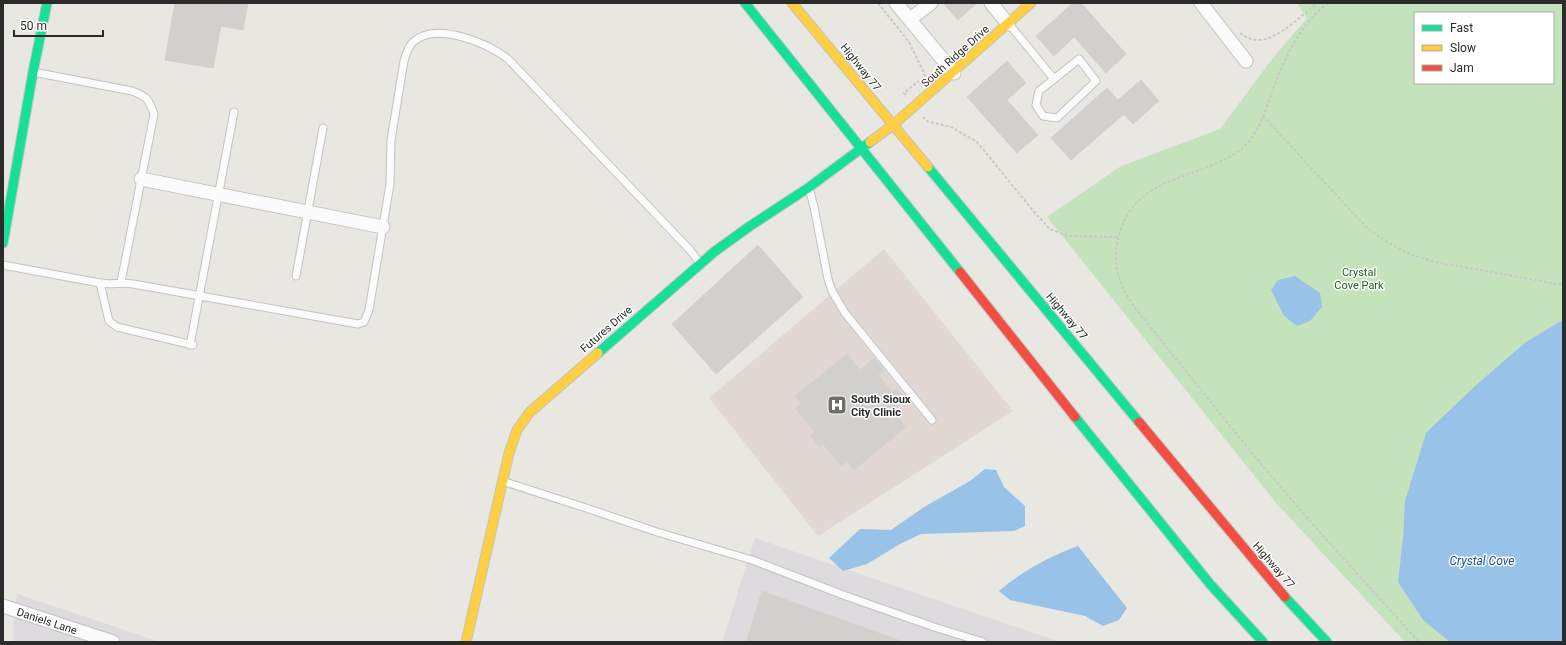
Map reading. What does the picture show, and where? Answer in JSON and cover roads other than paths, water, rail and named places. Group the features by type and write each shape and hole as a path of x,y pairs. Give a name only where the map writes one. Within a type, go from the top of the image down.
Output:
{"main road":[{"path":"3,242 33,72 47,3"},
{"path":"745,3 1149,510 1210,584 1263,642"},
{"name":"Highway 77","path":"792,3 1221,521 1291,604 1327,642"},
{"name":"South Ridge Drive","path":"893,125 1031,3"},
{"name":"Futures Drive","path":"466,642 509,453 515,434 530,412 700,263 737,235 808,188 893,125"}],"street":[{"path":"896,3 954,72"},
{"path":"910,19 931,3"},
{"path":"991,3 1008,24"},
{"path":"1201,3 1246,61"},
{"path":"141,179 383,227"},
{"name":"Daniels Lane","path":"3,606 113,642"}],"lane":[{"path":"1008,24 1054,79"},
{"path":"3,265 100,283 108,284 121,282 200,295 358,324 364,322 369,310 390,184 391,140 404,61 407,50 412,43 418,38 432,33 448,34 485,45 508,59 689,249 700,263"},
{"path":"1078,59 1096,81 1057,118 1043,116 1036,105 1039,92 1054,79 1078,59"},
{"path":"33,72 132,91 144,95 150,103 154,114 121,282"},
{"path":"100,283 109,321 117,327 192,345 234,112"},
{"path":"296,276 323,128"},
{"path":"808,188 814,207 828,279 832,291 845,313 932,420"},
{"path":"502,481 657,532 752,560 846,596 934,627 983,642"}],"water":[{"path":"1295,276 1320,293 1322,307 1310,321 1297,326 1284,316 1271,290 1278,280"},
{"name":"Crystal Cove","path":"1563,321 1563,642 1450,642 1423,620 1398,582 1405,501 1426,433 1475,386 1526,342"},
{"path":"985,469 996,470 1004,487 1025,506 1025,526 1014,531 921,534 900,544 867,564 843,571 829,558 860,529 891,530 924,507 970,481"},
{"path":"1078,546 1127,608 1119,620 1103,626 1085,616 1010,600 999,591 1036,565"}],"place":[{"name":"South Sioux City Clinic","path":"837,405"}],"park label":[{"name":"Crystal Cove Park","path":"1359,278"}]}
